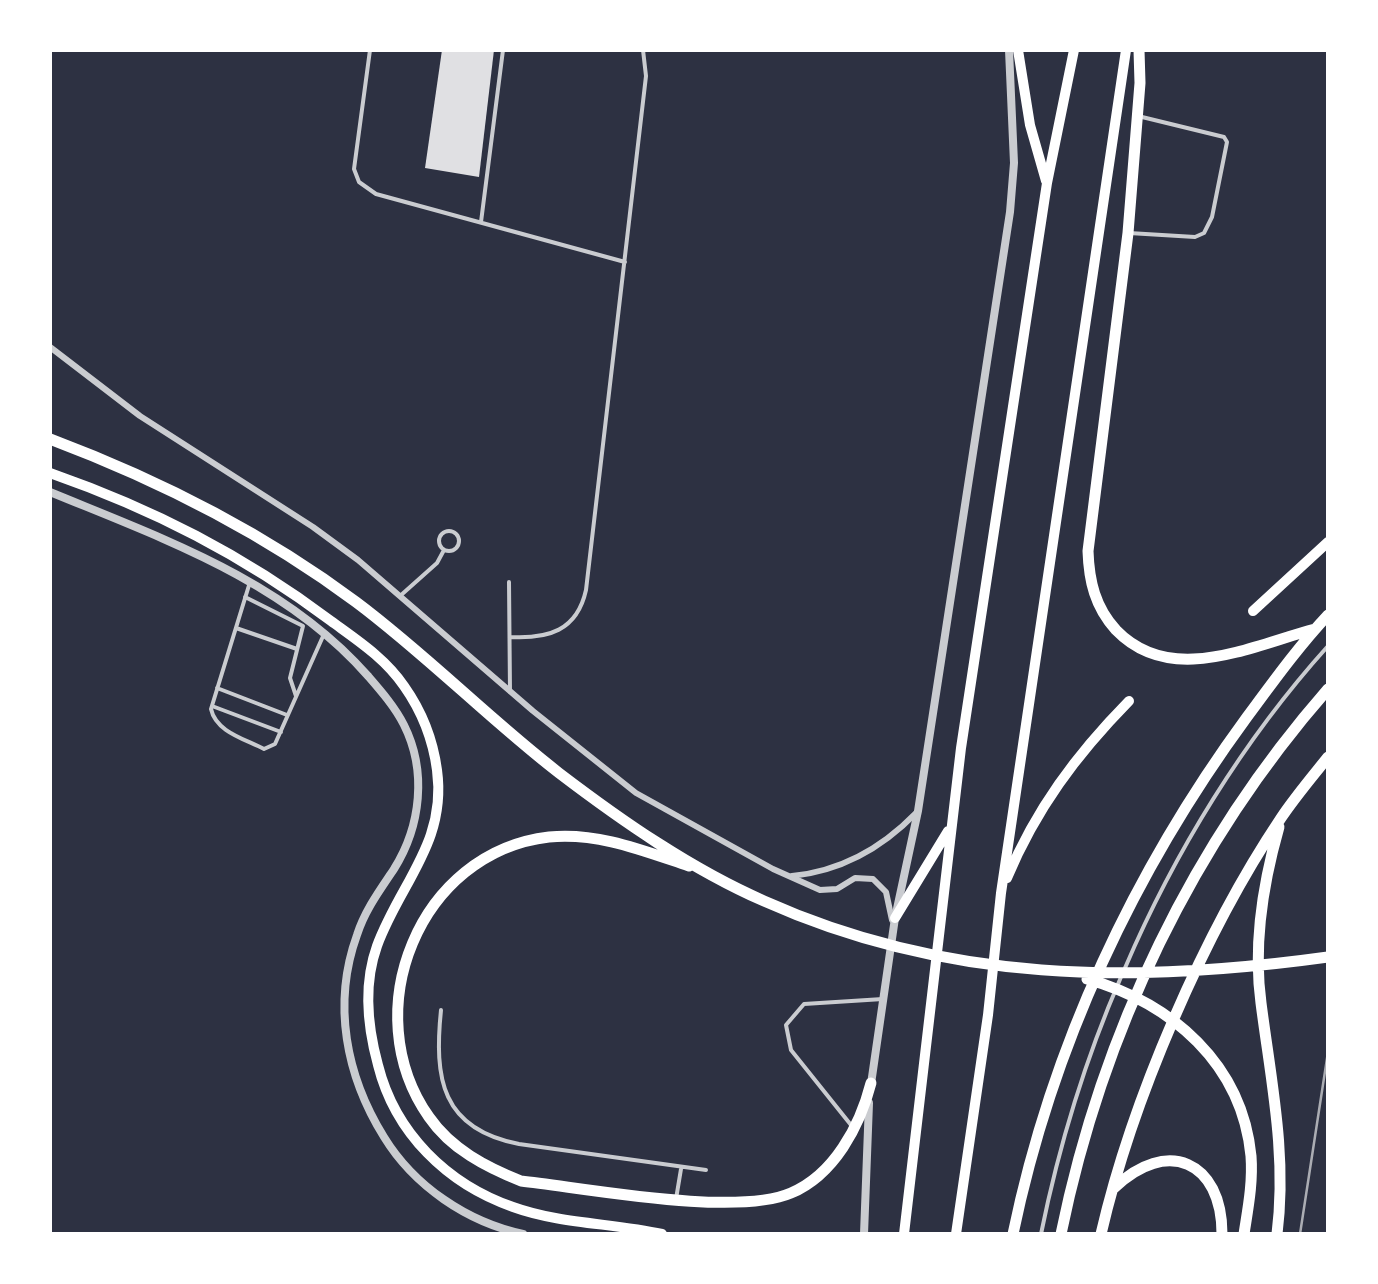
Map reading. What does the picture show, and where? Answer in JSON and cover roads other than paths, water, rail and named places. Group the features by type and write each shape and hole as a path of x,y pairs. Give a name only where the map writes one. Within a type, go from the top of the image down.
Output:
{"highway":[{"path":"1018,50 1030,125 1047,183"},
{"path":"904,1234 951,826 1047,183 1074,50"},
{"path":"956,1234 988,1015 1001,893 1126,50"},
{"path":"1139,50 1128,233 1088,551 1092,590 1099,608 1126,640 1170,660 1220,656 1315,629"},
{"path":"50,439 154,482 270,544 356,602 559,773 704,872"},
{"path":"50,473 153,512 202,536 316,610 384,661 419,711 430,740 439,801 433,833 422,860 376,947 368,986 372,1043 393,1108 434,1161 472,1189 514,1208 650,1233"},
{"path":"1254,611 1328,542"},
{"path":"1013,1234 1061,1062 1133,898 1215,762 1328,615"},
{"path":"1062,1234 1092,1109 1114,1046 1161,941 1234,812 1328,688"},
{"path":"1001,893 1023,840 1052,789 1088,743 1128,702"},
{"path":"1101,1234 1111,1191 1156,1066 1221,920 1283,814 1328,757"},
{"path":"1277,1234 1281,1152 1260,1002 1258,954 1270,860 1283,814"},
{"path":"894,922 951,826"},
{"path":"870,1083 854,1129 824,1168 790,1193 730,1202 521,1181 493,1170 455,1146 429,1118 406,1075 398,1034 398,994 404,957 422,920 449,884 479,861 520,843 550,837 590,837 704,872 764,902 893,946 960,960 1068,974 1201,972 1328,957"},
{"path":"1068,974 1136,997 1166,1015 1195,1036 1232,1089 1251,1156 1252,1188 1244,1234"},
{"path":"1111,1191 1130,1172 1157,1160 1186,1163 1210,1181 1222,1208 1222,1234"}],"street":[{"path":"864,1234 870,1083 894,922 918,811 1010,212 1014,163 1009,50"},
{"path":"50,346 140,416 314,527 636,793 790,876 829,890 855,878 873,879 886,892 894,922"},
{"path":"50,492 193,552 250,582 325,631 388,700 404,724 419,780 417,809 410,837 357,932 347,968 343,1005 346,1042 369,1112 394,1154 425,1186 474,1216 523,1234"},
{"path":"193,552 202,536"},
{"path":"790,876 824,871 854,859 889,838 918,811"}],"lane":[{"path":"370,50 355,162 359,182 376,194 625,262"},
{"path":"481,222 503,50"},
{"path":"510,637 542,638 556,633 577,616 583,604 593,548 647,66 644,50"},
{"path":"1128,233 1194,237 1204,233 1212,217 1227,142 1224,137 1205,131 1138,116"},
{"path":"448,530 456,532 459,544 453,550 444,550 439,543 440,535 448,530"},
{"path":"400,596 437,563 444,550"},
{"path":"250,582 212,706 216,723 264,749 275,744 325,631"},
{"path":"509,582 510,692"},
{"path":"245,597 300,623 304,629 290,678 296,696"},
{"path":"236,628 298,650"},
{"path":"1041,1234 1058,1153 1088,1059 1141,930 1188,843 1241,760 1298,680 1328,646"},
{"path":"217,688 288,715"},
{"path":"212,706 281,732"},
{"path":"854,1129 791,1050 786,1025 804,1004 883,1000"},
{"path":"441,1010 437,1048 441,1079 454,1106 489,1136 519,1144 706,1170"},
{"path":"676,1198 681,1166"}],"tram line":[{"path":"1300,1234 1328,1052"}]}
